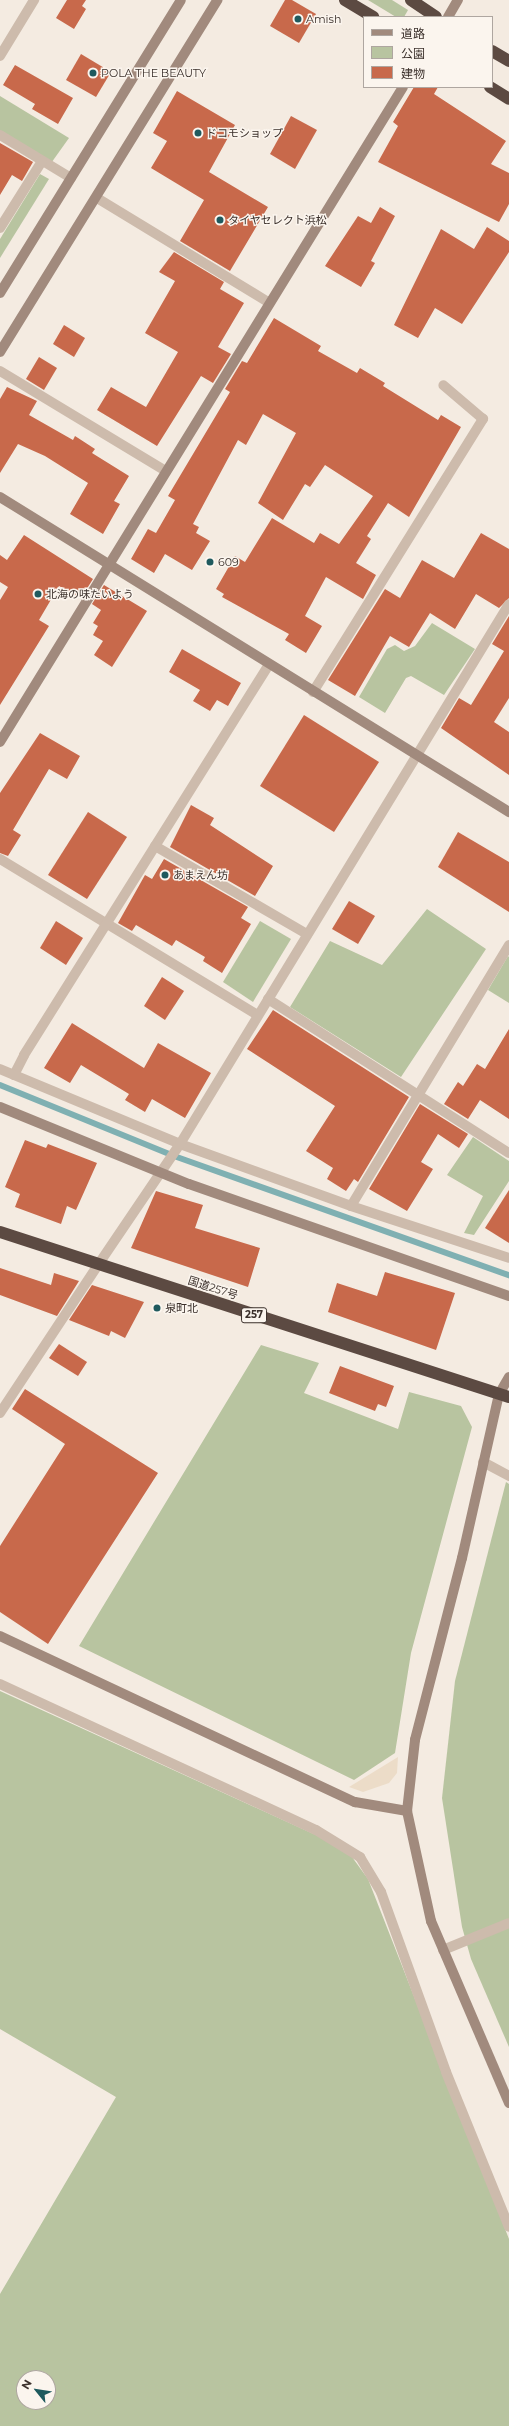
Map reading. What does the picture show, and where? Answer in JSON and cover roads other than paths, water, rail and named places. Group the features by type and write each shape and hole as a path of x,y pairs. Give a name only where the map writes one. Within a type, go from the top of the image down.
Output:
{"highway":[{"path":"345,0 371,16"},
{"path":"411,0 435,16"},
{"path":"493,52 509,61"},
{"path":"492,88 509,99"},
{"name":"国道257号","path":"0,1232 98,1265 504,1395"}],"street":[{"path":"0,56 34,0"},
{"path":"0,293 181,0"},
{"path":"0,352 97,198 217,0"},
{"path":"449,16 458,0"},
{"path":"0,742 110,566 166,471 402,88"},
{"path":"0,135 71,178"},
{"path":"0,228 42,161"},
{"path":"97,198 270,303"},
{"path":"0,371 166,471"},
{"path":"313,692 483,419 443,385"},
{"path":"0,497 509,812"},
{"path":"0,1413 159,1172 180,1144 416,754 509,604"},
{"path":"14,1075 105,926 269,664"},
{"path":"155,846 307,934"},
{"path":"0,859 105,926 258,1015"},
{"path":"351,1206 417,1094 509,945"},
{"path":"268,999 509,1153"},
{"path":"0,1069 180,1144 351,1206 509,1258"},
{"path":"0,1107 159,1172 509,1296"},
{"path":"509,1377 483,1462 415,1740 407,1811 431,1921 509,2103"},
{"path":"483,1462 509,1476"},
{"path":"0,1636 355,1802 407,1811"},
{"path":"0,1684 316,1830 360,1857 381,1892 446,2072 509,2227"},
{"path":"444,1950 509,1923"}],"waterway":[{"path":"0,1085 174,1156 509,1275"}],"place":[{"name":"Amish","path":"298,19"},
{"name":"POLA THE BEAUTY","path":"93,73"},
{"name":"ドコモショップ","path":"198,133"},
{"name":"タイヤセレクト浜松","path":"220,220"},
{"name":"609","path":"210,562"},
{"name":"北海の味たいよう","path":"38,594"},
{"name":"あまえん坊","path":"165,875"},
{"name":"泉町北","path":"157,1308"}]}
